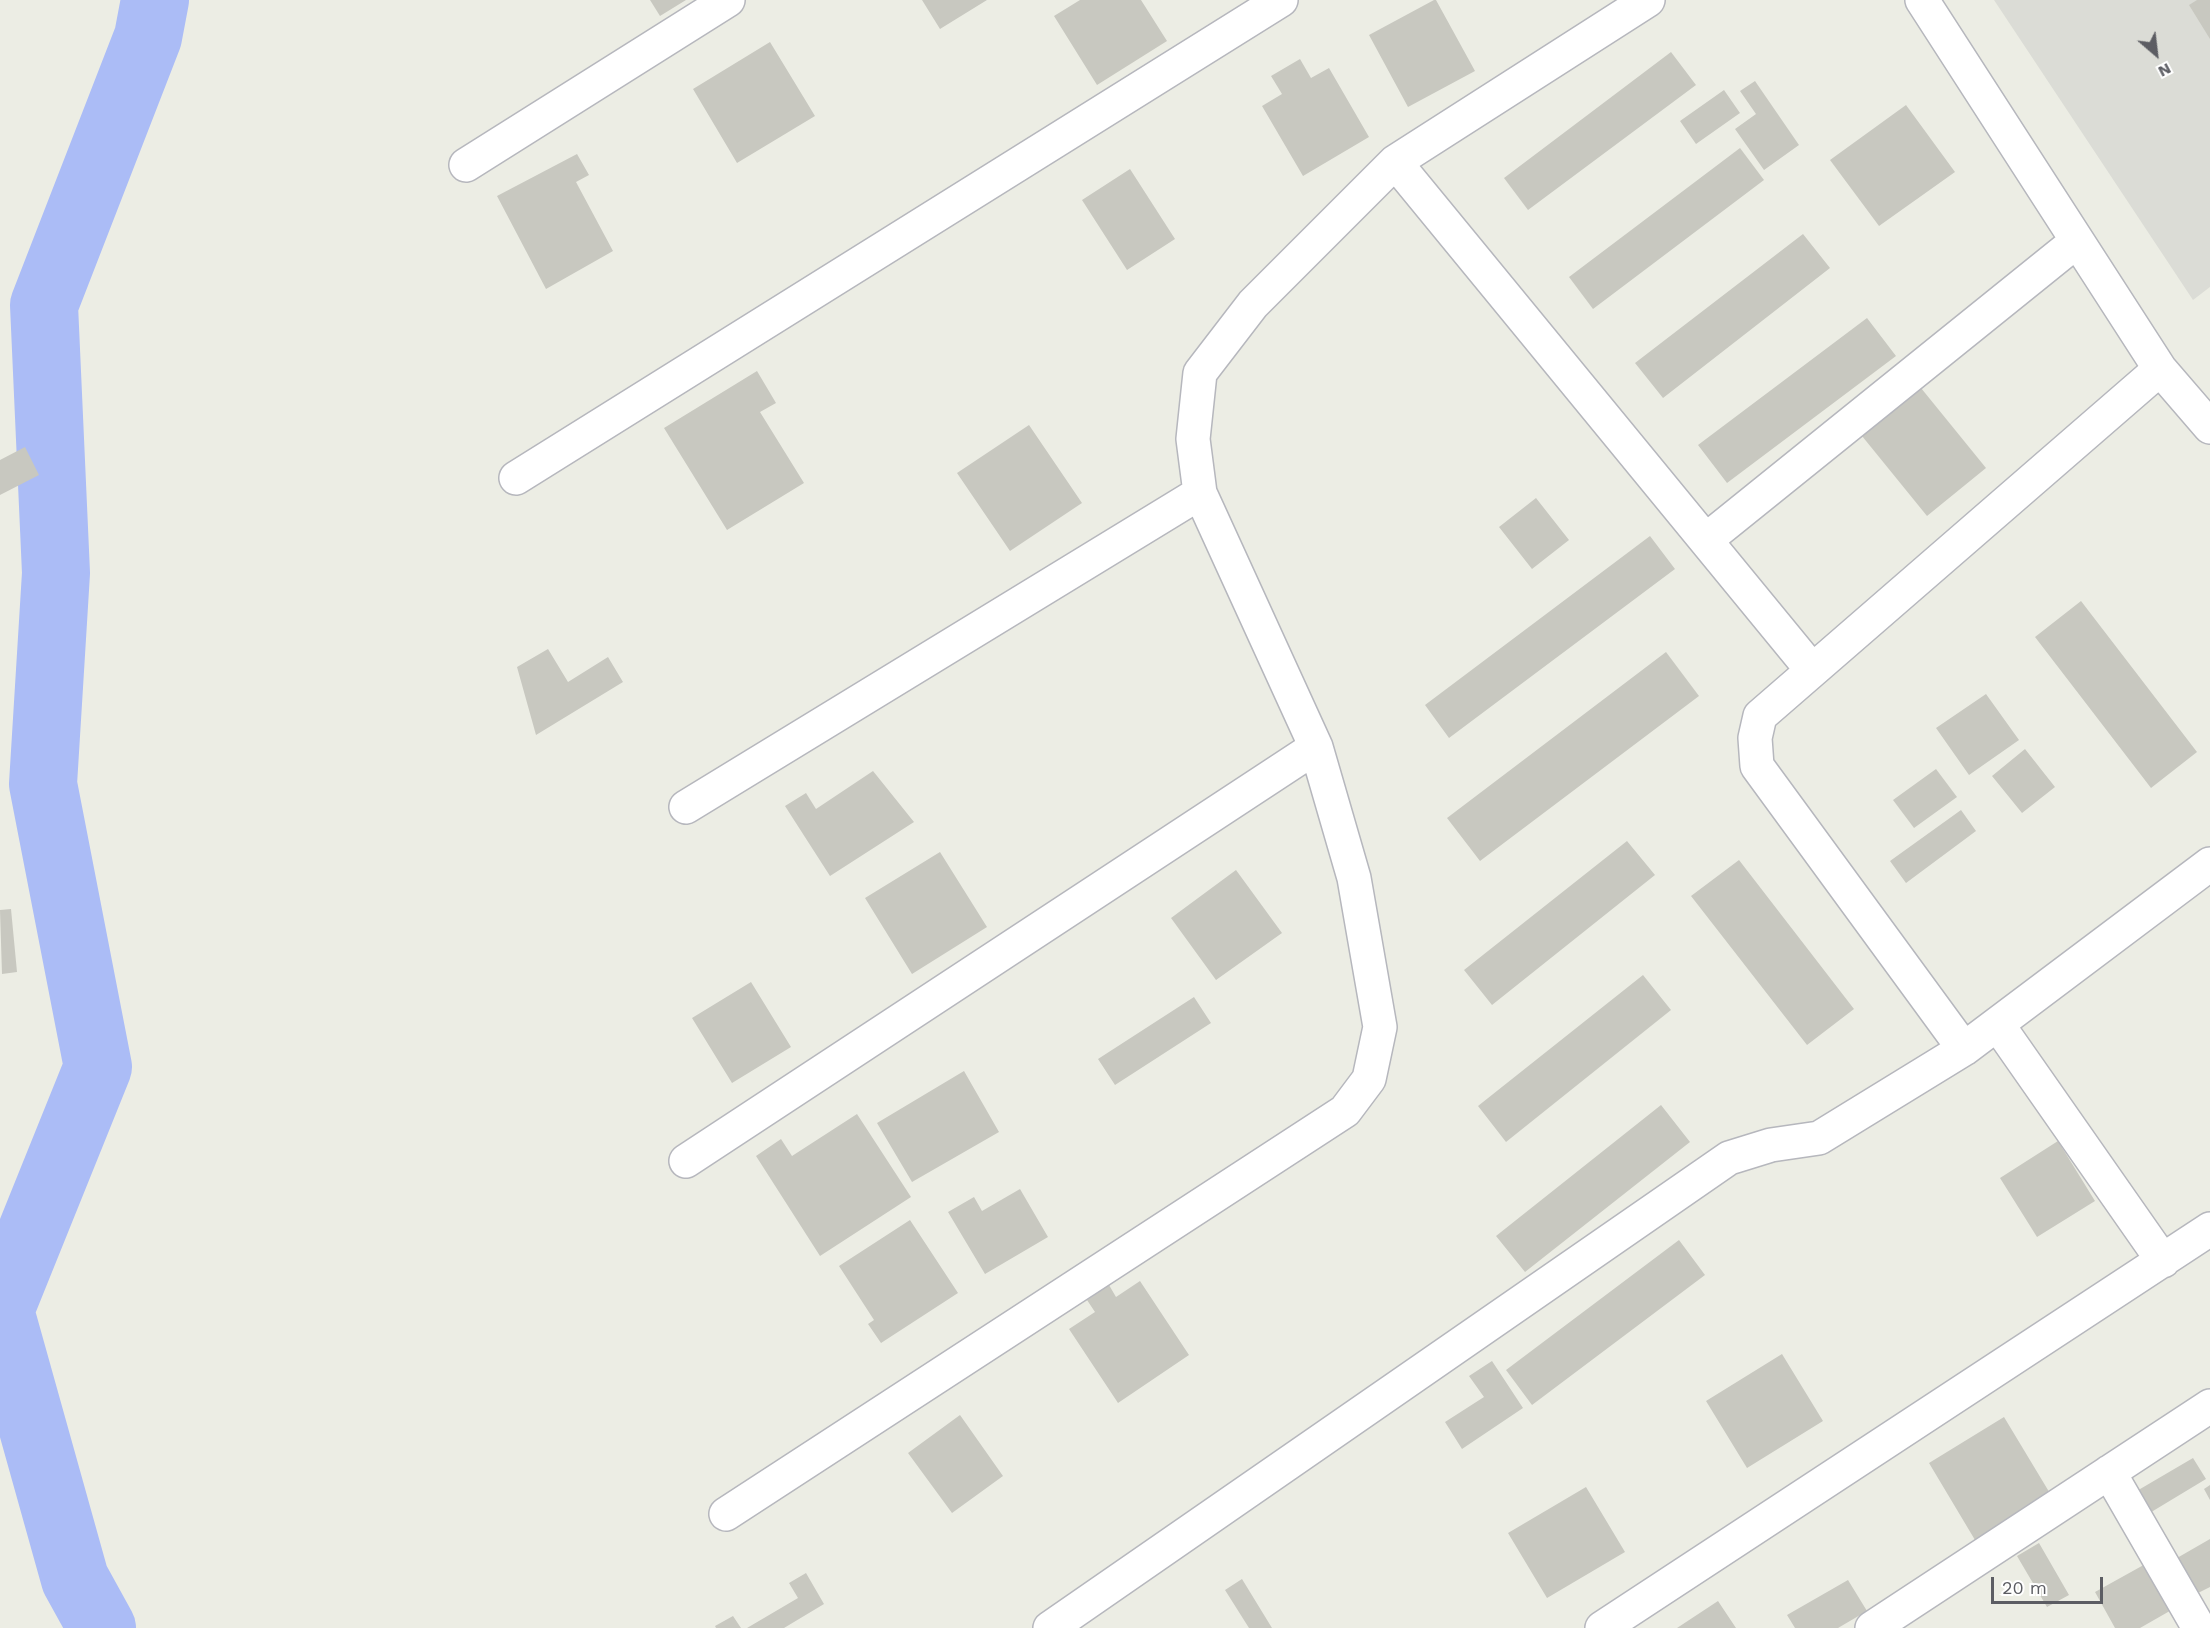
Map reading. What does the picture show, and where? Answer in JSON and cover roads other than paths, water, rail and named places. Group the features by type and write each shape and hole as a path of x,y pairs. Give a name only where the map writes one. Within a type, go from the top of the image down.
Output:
{"street":[{"path":"466,165 728,0"},
{"path":"516,478 1281,0"},
{"path":"726,1514 1345,1111 1369,1079 1380,1027 1354,878 1316,747 1200,493 1193,439 1200,373 1253,304 1395,162 1648,0"},
{"path":"1922,0 2160,369 2210,425"},
{"path":"1395,162 1812,670"},
{"path":"1706,540 2078,241"},
{"path":"1964,1049 1757,766 1755,738 1760,716 2160,369"},
{"path":"686,807 1200,493"},
{"path":"686,1161 1316,747"},
{"path":"1050,1628 1729,1158 1771,1145 1819,1138 1964,1049 2210,864"},
{"path":"1998,1025 2163,1261"},
{"path":"1602,1628 2210,1229"},
{"path":"1872,1628 2210,1406"},
{"path":"2109,1472 2199,1628"}],"waterway":[{"path":"0,1310 98,1067 43,784 56,573 44,305 148,37 155,0"},
{"path":"0,1311 75,1579 102,1628"}]}
